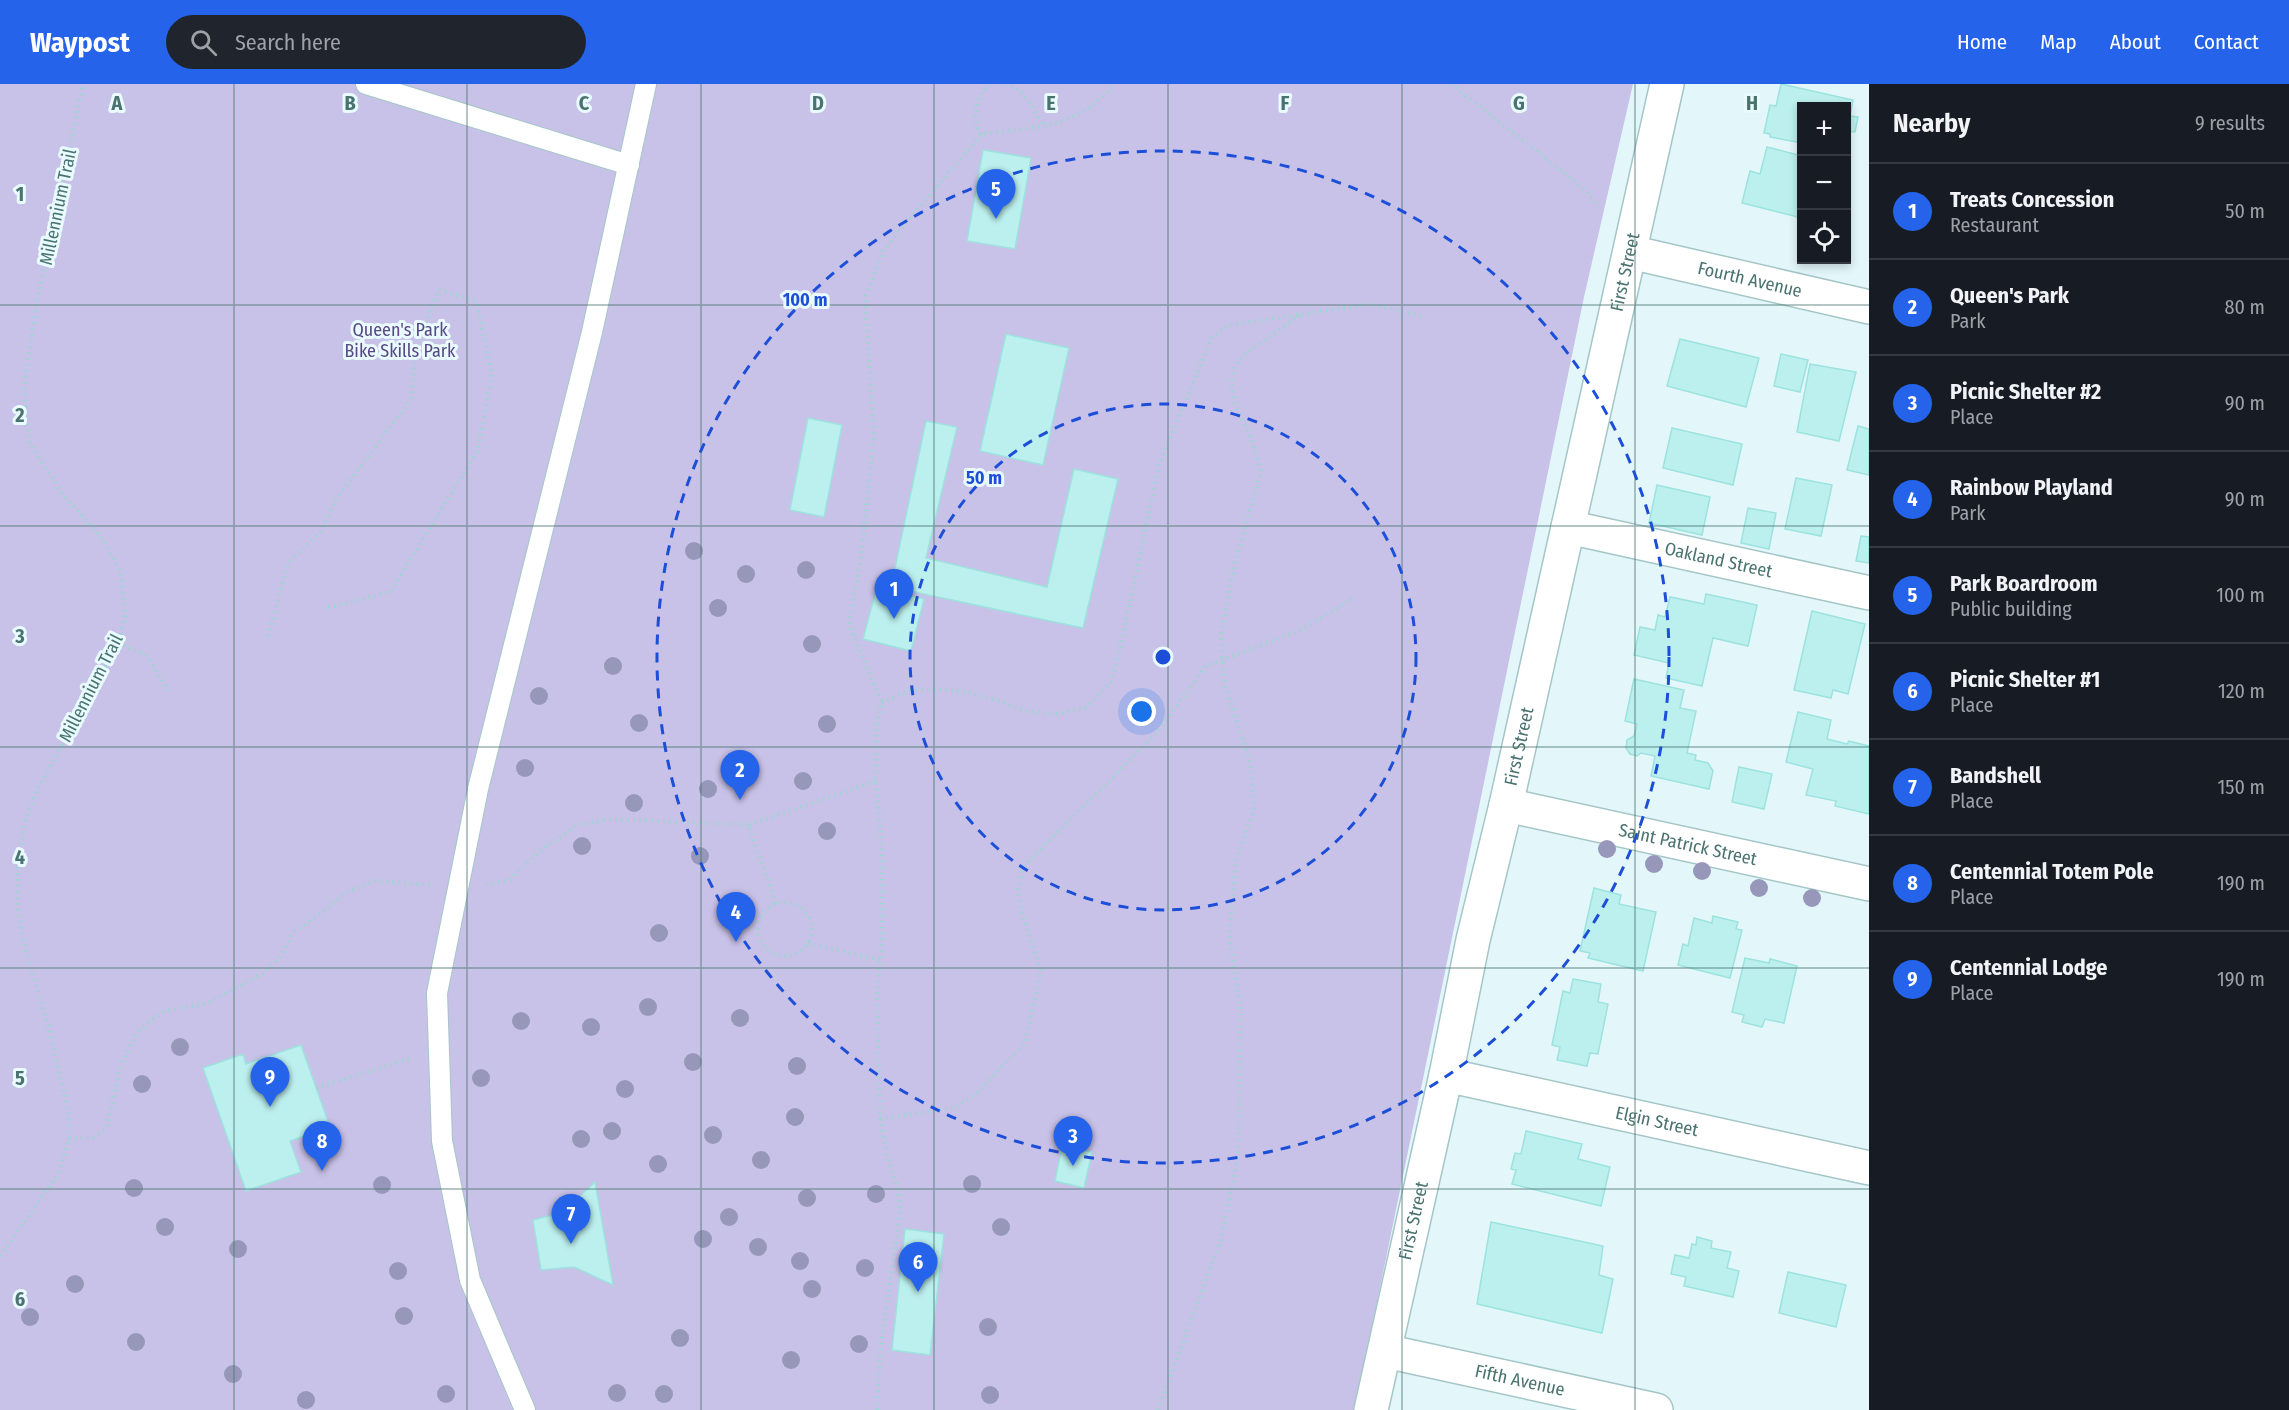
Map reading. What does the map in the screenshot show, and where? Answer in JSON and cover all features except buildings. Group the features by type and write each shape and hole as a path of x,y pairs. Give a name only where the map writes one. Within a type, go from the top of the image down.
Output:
{"street":[{"name":"First Street","path":"1371,1410 1446,1075 1473,940 1506,805 1667,84"},
{"name":"Fourth Avenue","path":"1630,252 1869,307"},
{"name":"Oakland Street","path":"1568,527 1869,593"},
{"name":"Saint Patrick Street","path":"1506,805 1869,884"},
{"name":"Elgin Street","path":"1446,1075 1869,1168"},
{"name":"Fifth Avenue","path":"1385,1351 1656,1410"}],"lane":[{"path":"366,84 629,165"},
{"path":"525,1410 470,1280 442,1141 437,993 476,800 592,332 646,84"}],"path":[{"name":"Millennium Trail","path":"0,1256 58,1174 69,1139 69,1115 52,1038 24,945 17,903 18,861 25,823 37,790 118,643 124,617 121,572 100,536 62,493 29,442 24,386 37,302 83,84"},
{"path":"976,84 982,89"},
{"path":"981,134 975,120 982,89 992,84"},
{"path":"1005,84 1024,94 1043,126"},
{"path":"877,1410 880,1352 900,1212 898,1190 887,1155 880,1119 877,996 882,858 876,780 876,728 882,703 849,625 861,556 874,434 865,298 883,251 981,134 1055,124 1081,113 1103,99 1115,84"},
{"path":"1451,84 1587,191 1598,207"},
{"path":"268,636 288,563 321,531 336,499 411,399 416,346 439,290 476,301 492,374 477,452 390,592 322,609"},
{"path":"882,703 910,690 932,689 967,692 1024,711 1056,714 1087,706 1111,682 1158,465 1212,337 1229,326 1370,304 1421,316"},
{"path":"1158,1410 1221,1239 1238,1156 1241,1010 1229,936 1236,860 1254,810 1251,765 1225,686 1221,635 1234,566 1261,471 1250,435 1234,401 1231,384 1233,371 1242,356 1300,315"},
{"path":"880,1119 957,1107 978,1092 1025,1043 1041,970 1022,913 1018,890 1023,867 1157,733 1206,666 1301,630 1355,597"},
{"path":"118,643 146,655 169,691"},
{"path":"477,886 508,881 543,848 577,825 612,819 748,825 876,780"},
{"path":"748,825 776,903"},
{"path":"69,1139 94,1137 106,1129 121,1065 138,1031 164,1011 208,1003 263,973 282,955 293,932 347,892 376,881 433,885"},
{"path":"776,903 793,903 805,910 812,921 812,934 808,943 797,954 783,956 772,953 764,946 758,932 760,919 767,909 776,903"},
{"path":"808,943 880,960"},
{"path":"316,1088 439,1051"}],"green space":[{"name":"Queen's Park Bike Skills Park","path":"0,84 1633,84 1584,297 1353,1410 0,1410"}],"place":[{"name":"Park Boardroom","path":"996,219"},
{"name":"Treats Concession","path":"894,619"},
{"name":"Queen's Park","path":"740,800"},
{"name":"Rainbow Playland","path":"736,942"},
{"name":"Centennial Lodge","path":"270,1107"},
{"name":"Picnic Shelter #2","path":"1073,1166"},
{"name":"Centennial Totem Pole","path":"322,1171"},
{"name":"Bandshell","path":"571,1244"},
{"name":"Picnic Shelter #1","path":"918,1292"}]}
